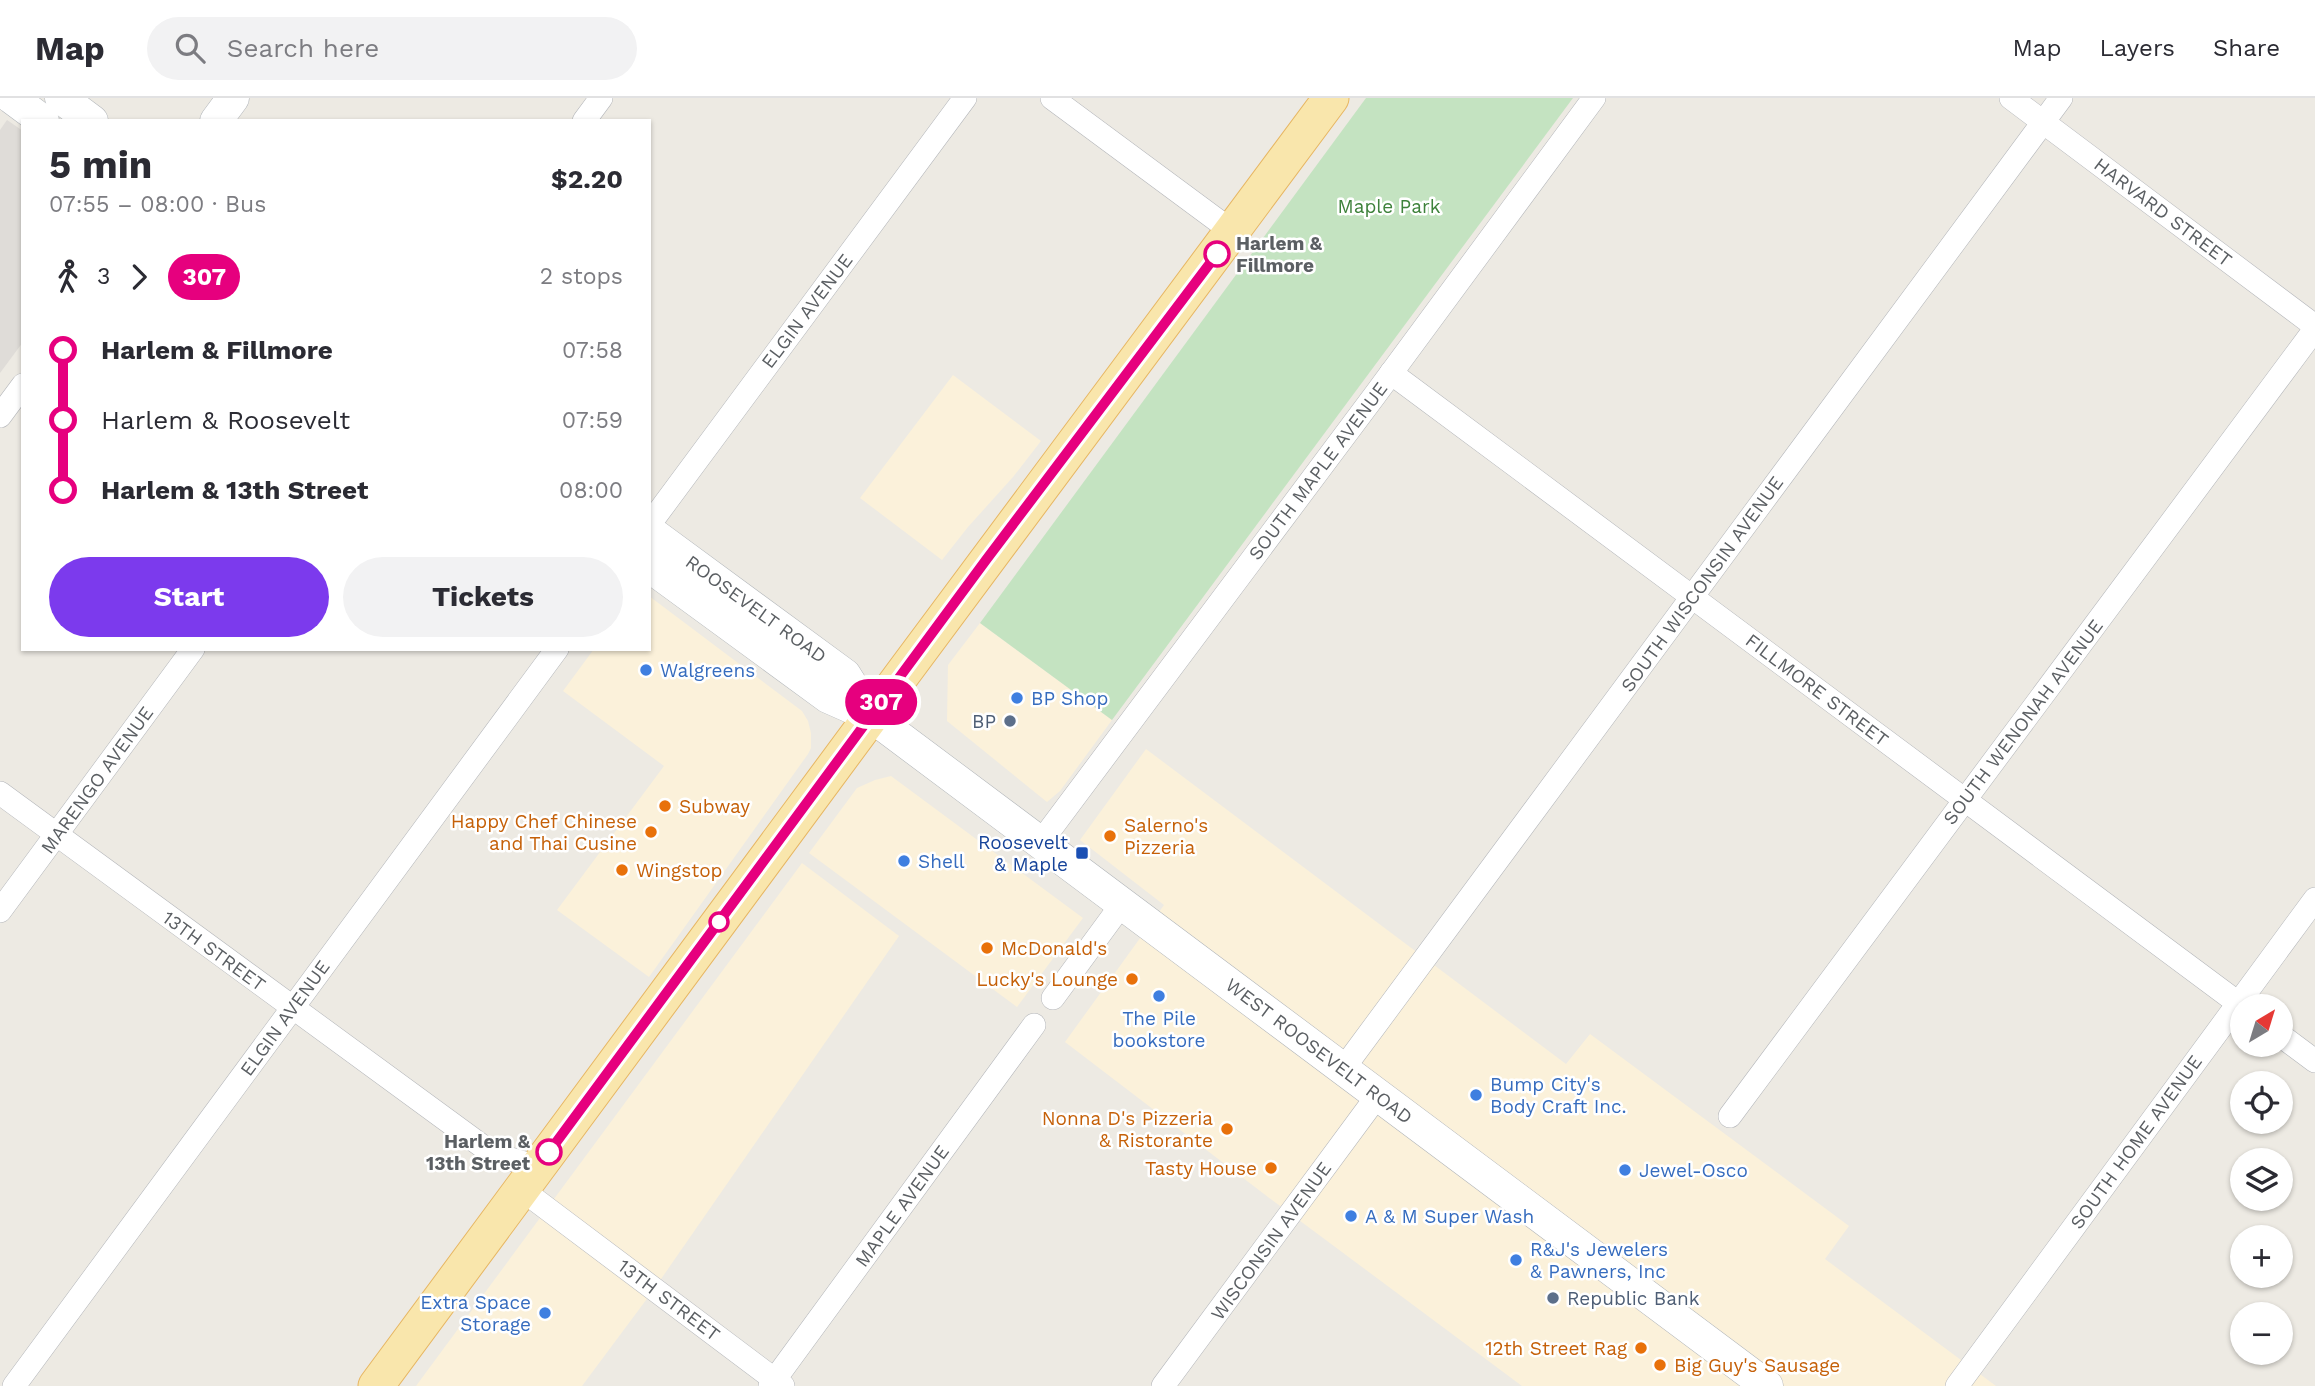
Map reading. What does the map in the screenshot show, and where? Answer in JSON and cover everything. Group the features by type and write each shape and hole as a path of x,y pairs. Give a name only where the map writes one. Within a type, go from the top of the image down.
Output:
{"main road":[{"path":"12,98 40,119"},
{"path":"61,98 89,119"},
{"path":"217,119 233,98"},
{"path":"376,1386 1331,98"},
{"name":"ROOSEVELT ROAD","path":"651,532 845,675 871,716"},
{"name":"ROOSEVELT ROAD","path":"651,567 828,697 871,716"},
{"name":"WEST ROOSEVELT ROAD","path":"871,716 1767,1386"}],"street":[{"path":"585,119 601,98"},
{"name":"ELGIN AVENUE","path":"651,522 965,98"},
{"path":"1052,98 1233,232"},
{"name":"SOUTH MAPLE AVENUE","path":"1040,843 1594,98"},
{"name":"HARVARD STREET","path":"2011,98 2315,327"},
{"name":"SOUTH WISCONSIN AVENUE","path":"1343,1069 2061,98"},
{"name":"SOUTH WENONAH AVENUE","path":"1730,1116 2315,327"},
{"name":"FILLMORE STREET","path":"1391,373 2230,998"},
{"path":"0,416 21,387"},
{"name":"MARENGO AVENUE","path":"0,911 192,651"},
{"name":"ELGIN AVENUE","path":"14,1386 556,651"},
{"name":"13TH STREET","path":"0,793 413,1097 529,1178 776,1384"},
{"name":"SOUTH HOME AVENUE","path":"2248,994 2315,899"},
{"path":"1053,998 1122,904"},
{"name":"SOUTH HOME AVENUE","path":"1957,1386 2230,1018"},
{"name":"MAPLE AVENUE","path":"776,1384 1034,1025"},
{"path":"2293,1045 2315,1061"},
{"name":"WISCONSIN AVENUE","path":"1163,1386 1378,1095"}],"shaded area":[{"path":"7,120 21,130 21,345 0,373 0,130"},
{"path":"953,375 1041,441 942,560 860,498"},
{"path":"651,598 802,711 808,721 811,748 808,754 649,977 557,910 664,766 563,691 593,651 651,651"},
{"path":"980,623 1112,720 1060,791 1047,802 947,721 948,665"},
{"path":"1146,749 1566,1064 1590,1034 1849,1226 1825,1259 1996,1386 1522,1386 1268,1197 1065,1042 1164,905 1080,840"},
{"path":"891,776 1083,918 1017,1007 809,853 857,788"},
{"path":"802,863 899,936 652,1292 582,1386 416,1386"}],"green space":[{"name":"Maple Park","path":"1366,98 1573,98 1112,720 980,623"}],"bus line":[{"name":"307","path":"549,1152 986,560 1217,254"}],"place":[{"name":"Harlem & Fillmore","path":"1217,254"},
{"name":"Walgreens","path":"646,670"},
{"name":"BP Shop","path":"1017,698"},
{"name":"BP","path":"1010,721"},
{"name":"Subway","path":"665,806"},
{"name":"Happy Chef Chinese and Thai Cusine","path":"651,832"},
{"name":"Salerno's Pizzeria","path":"1110,836"},
{"name":"Roosevelt & Maple","path":"1082,853"},
{"name":"Shell","path":"904,861"},
{"name":"Wingstop","path":"622,870"},
{"name":"McDonald's","path":"987,948"},
{"name":"Lucky's Lounge","path":"1132,979"},
{"name":"The Pile bookstore","path":"1159,996"},
{"name":"Bump City's Body Craft Inc.","path":"1476,1095"},
{"name":"Nonna D's Pizzeria & Ristorante","path":"1227,1129"},
{"name":"Harlem & 13th Street","path":"549,1152"},
{"name":"Tasty House","path":"1271,1168"},
{"name":"Jewel-Osco","path":"1625,1170"},
{"name":"A & M Super Wash","path":"1351,1216"},
{"name":"R&J's Jewelers & Pawners, Inc","path":"1516,1260"},
{"name":"Republic Bank","path":"1553,1298"},
{"name":"Extra Space Storage","path":"545,1313"},
{"name":"12th Street Rag","path":"1641,1348"},
{"name":"Big Guy's Sausage","path":"1660,1365"}]}
